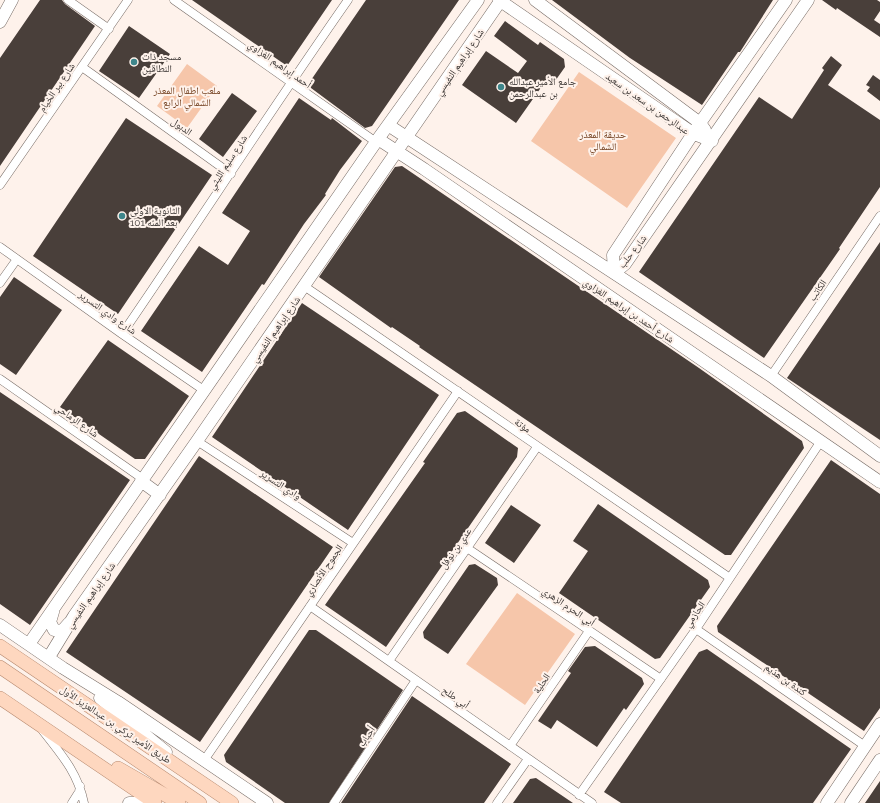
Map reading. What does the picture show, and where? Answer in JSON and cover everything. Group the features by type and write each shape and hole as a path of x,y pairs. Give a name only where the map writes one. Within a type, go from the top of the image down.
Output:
{"main road":[{"name":"طريق الأمير تركي بن عبدالعزيز الأول","path":"0,646 232,803"},
{"name":"طريق الأمير تركي بن عبدالعزيز الأول","path":"0,667 200,803"},
{"path":"0,698 179,803"},
{"path":"34,719 155,803"}],"street":[{"path":"0,22 12,0"},
{"path":"68,0 109,29"},
{"name":"شارع بير الخيام","path":"0,185 128,0"},
{"name":"أحمد إبراهيم الغزاوي","path":"174,0 290,83 377,141"},
{"name":"شارع سليم الليثي","path":"122,334 231,174 290,83 348,0"},
{"name":"شارع إبراهيم النفيسي","path":"29,644 54,610 142,480 388,125 478,0"},
{"name":"شارع إبراهيم النفيسي","path":"48,657 74,616 198,441 398,152 500,0"},
{"name":"عبدالرحمن بن سعد بن سعيد","path":"500,0 694,134 712,141"},
{"name":"عبدالرحمن بن سعد بن سعيد","path":"536,0 700,123 712,141"},
{"name":"شارع حلب","path":"614,273 613,255 700,123 786,0"},
{"name":"شارع حلب","path":"614,273 625,264 712,141 808,0"},
{"name":"الدبول","path":"82,68 231,174"},
{"path":"388,125 772,376 880,456"},
{"name":"شارع أحمد بن إبراهيم الغزاوي","path":"377,141 398,152 880,482"},
{"name":"الكاتب","path":"772,376 879,219"},
{"name":"شارع وادي التسرير","path":"0,247 122,334 205,390"},
{"path":"0,283 17,259"},
{"name":"مؤتة","path":"304,286 730,578"},
{"name":"شارع الرماحي","path":"0,379 142,480"},
{"name":"الجموح الأنصاري","path":"205,759 458,391"},
{"name":"وادي التسرير","path":"198,441 353,543"},
{"name":"الحازمي","path":"580,795 696,629 821,442"},
{"name":"عدي بن نوفل","path":"388,661 537,447"},
{"path":"142,480 160,495"},
{"name":"أبي الحرم الزهري","path":"467,548 661,679"},
{"name":"أبي طلح","path":"310,606 592,803"},
{"path":"54,610 50,622 54,630 62,631 74,616"},
{"path":"0,624 63,668 203,782"},
{"name":"كندة بن هذيم","path":"696,629 865,746"},
{"name":"الحلية","path":"510,746 589,631"},
{"path":"63,668 205,759 267,803"},
{"name":"أحباب","path":"334,803 416,680"},
{"path":"34,719 60,752 80,786 84,803"},
{"path":"827,803 880,724"},
{"path":"497,803 528,758"},
{"path":"851,803 880,760"},
{"path":"72,803 79,792 80,786"}],"green space":[{"name":"ملعب اطفال المعذر الشمالي الرابع","path":"187,64 217,86 187,128 157,106"},
{"name":"حديقة المعذر الشمالي","path":"579,72 676,138 627,208 531,141"},
{"path":"517,593 575,634 525,705 466,664"}],"building":[{"path":"40,0 62,0 65,4 95,26 0,166 0,58"},
{"path":"192,0 332,0 287,66"},
{"path":"366,0 459,0 372,126 365,128 311,88 309,83"},
{"path":"552,0 773,0 740,52 738,52 702,105 630,58"},
{"path":"822,0 877,0 880,2 880,11 874,20 880,24 880,37 837,8 836,10"},
{"path":"505,21 538,45 540,42 564,59 565,67 553,84 547,79 516,123 462,85 486,51 518,73 527,61 494,36"},
{"name":"مسجد ذات النطاقين","path":"129,26 170,54 139,98 99,71"},
{"path":"831,56 842,65 828,85 880,120 880,187 839,248 840,249 764,358 639,272 759,97 792,119 824,70 822,68"},
{"path":"873,75 880,80 880,101 867,91 870,87 866,85"},
{"path":"232,93 257,111 223,157 199,139"},
{"path":"299,98 331,120 332,118 362,141 340,170 325,194 326,195 304,224 264,285 262,284 202,372 141,331 199,246 228,265 250,231 222,213"},
{"name":"الثانوية الاولى بعد المئه 101","path":"126,118 212,175 118,314 33,256"},
{"path":"402,166 699,368 802,441 804,448 731,555 725,555 419,347 420,346 392,327 391,328 319,277 395,167"},
{"path":"880,242 880,440 787,378"},
{"path":"14,277 62,310 16,375 0,364 0,297"},
{"path":"302,303 439,395 348,530 212,437"},
{"path":"108,340 189,396 145,459 135,459 60,407"},
{"path":"0,392 130,480 30,625 0,604"},
{"path":"465,411 518,448 517,457 386,647 325,605 425,463 423,462 457,413"},
{"path":"199,456 333,547 200,742 66,652"},
{"path":"831,460 880,494 880,708 864,731 718,632 717,626"},
{"path":"598,504 708,580 710,587 660,658 655,659 559,593 588,551 573,541"},
{"path":"511,505 541,525 514,563 485,543"},
{"path":"475,564 497,578 498,585 448,654 424,638 423,632 469,565"},
{"path":"309,630 316,630 403,690 329,803 285,803 226,762 224,755"},
{"path":"595,646 642,678 644,684 626,710 624,708 597,747 557,720 551,729 538,721 571,673 568,671 585,647"},
{"path":"707,649 851,749 813,803 621,803 604,792 699,652"},
{"path":"412,696 511,764 484,803 341,803"},
{"path":"536,778 573,803 513,803 530,779"},
{"path":"880,781 880,803 865,803"}],"place":[{"name":"مسجد ذات النطاقين","path":"134,62"},
{"name":"جامع الأمير عبدالله بن عبدالرحمن","path":"501,87"},
{"name":"الثانوية الاولى بعد المئه 101","path":"122,216"}]}
